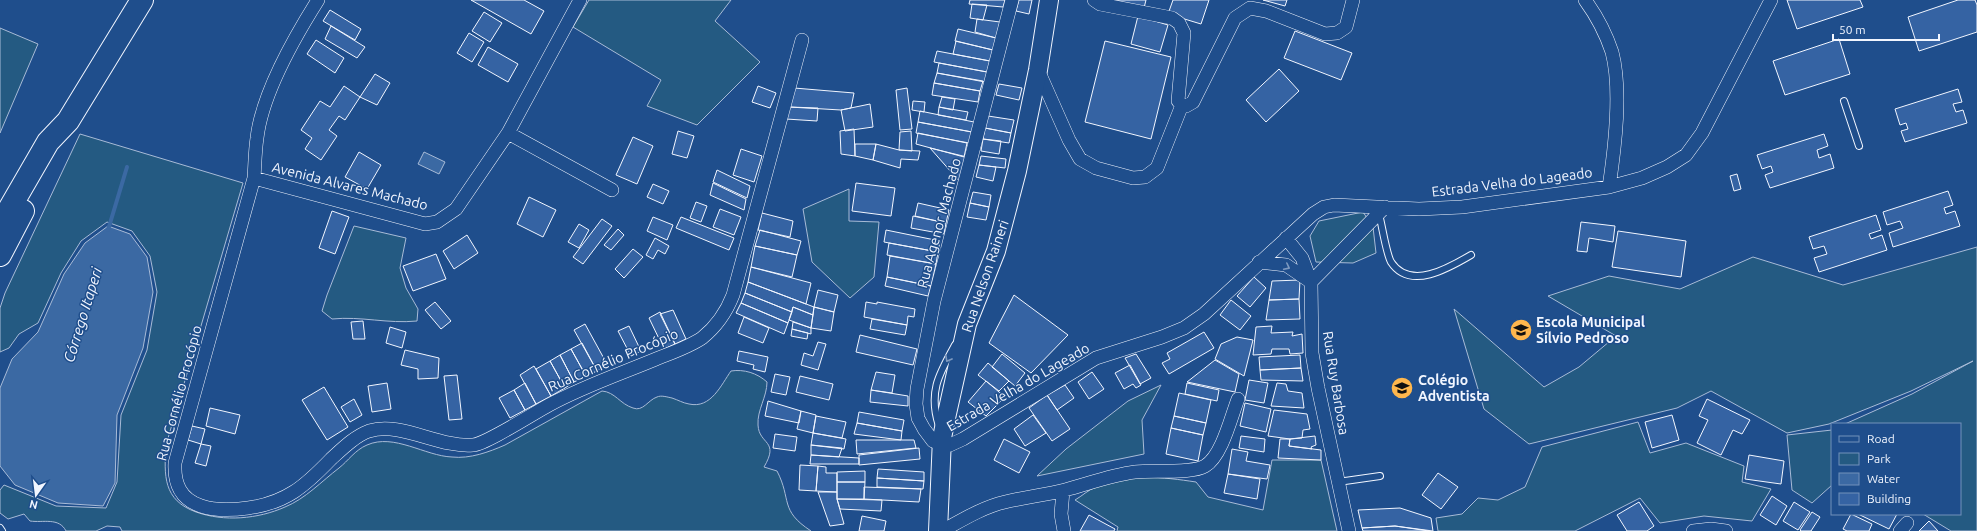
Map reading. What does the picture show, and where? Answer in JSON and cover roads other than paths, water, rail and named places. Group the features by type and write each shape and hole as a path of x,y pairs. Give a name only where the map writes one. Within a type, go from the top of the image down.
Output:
{"highway":[{"path":"0,225 48,142 68,121 142,0"},
{"path":"0,255 9,235 60,148 68,121"}],"main road":[{"name":"Rua Nelson Raineri","path":"938,531 942,442 967,324 996,251 1017,171 1038,70 1049,0"}],"street":[{"name":"Rua Cornélio Procópio","path":"318,0 290,49 265,104 257,136 254,178 175,463 174,476 184,497 204,507 219,510 256,507 282,500 294,494 349,443 373,430 379,429 398,431 458,445 480,444 562,397 672,352 701,338 711,330 726,312 733,295 802,40"},
{"name":"Avenida Alvares Machado","path":"254,178 414,222 425,224 437,222 456,209 508,134 580,0"},
{"name":"Rua Agenor Machado","path":"942,442 933,441 918,418 916,404 920,364 934,301 1012,0"},
{"path":"1094,0 1100,4 1172,18 1179,23 1184,33 1178,101 1186,106 1193,102 1235,18 1250,8 1266,11 1325,34 1337,33 1346,27 1353,0"},
{"path":"1585,0 1603,31 1611,51 1615,69 1616,125 1609,186"},
{"name":"Estrada Velha do Lageado","path":"942,442 950,445 963,439 1096,358 1162,337 1191,324 1204,314 1286,238 1324,207 1346,205 1382,211 1462,207 1609,186 1642,178 1667,167 1686,154 1702,133 1771,0"},
{"path":"1038,70 1069,140 1080,159 1096,168 1133,178 1145,177 1157,168 1182,104"},
{"path":"508,134 612,190"},
{"path":"1260,262 1286,265 1311,282 1382,211"},
{"name":"Rua Ruy Barbosa","path":"1286,238 1302,258 1311,282 1312,353 1318,388 1349,531"},
{"path":"942,531 966,518 1004,502 1063,491 1109,476 1136,472 1187,470 1204,467 1209,463 1218,450 1238,399"},
{"path":"1063,491 1061,514 1064,531"},
{"path":"1693,531 1711,529 1726,531"}],"lane":[{"path":"1844,101 1859,146"},
{"path":"1382,211 1390,261 1398,271 1411,277 1437,272 1471,255"},
{"path":"1338,482 1380,476"}],"water":[{"path":"424,152 445,162 439,174 418,164"},
{"path":"108,226 130,234 147,257 153,292 143,348 117,415 115,483 103,506 58,503 15,485 0,466 0,388 12,359 38,332 64,274 85,243"}],"waterway":[{"name":"Córrego Itaperi","path":"108,230 127,167"}],"place":[{"name":"Escola Municipal Sílvio Pedroso","path":"1521,330"},
{"name":"Colégio Adventista","path":"1402,388"}]}
